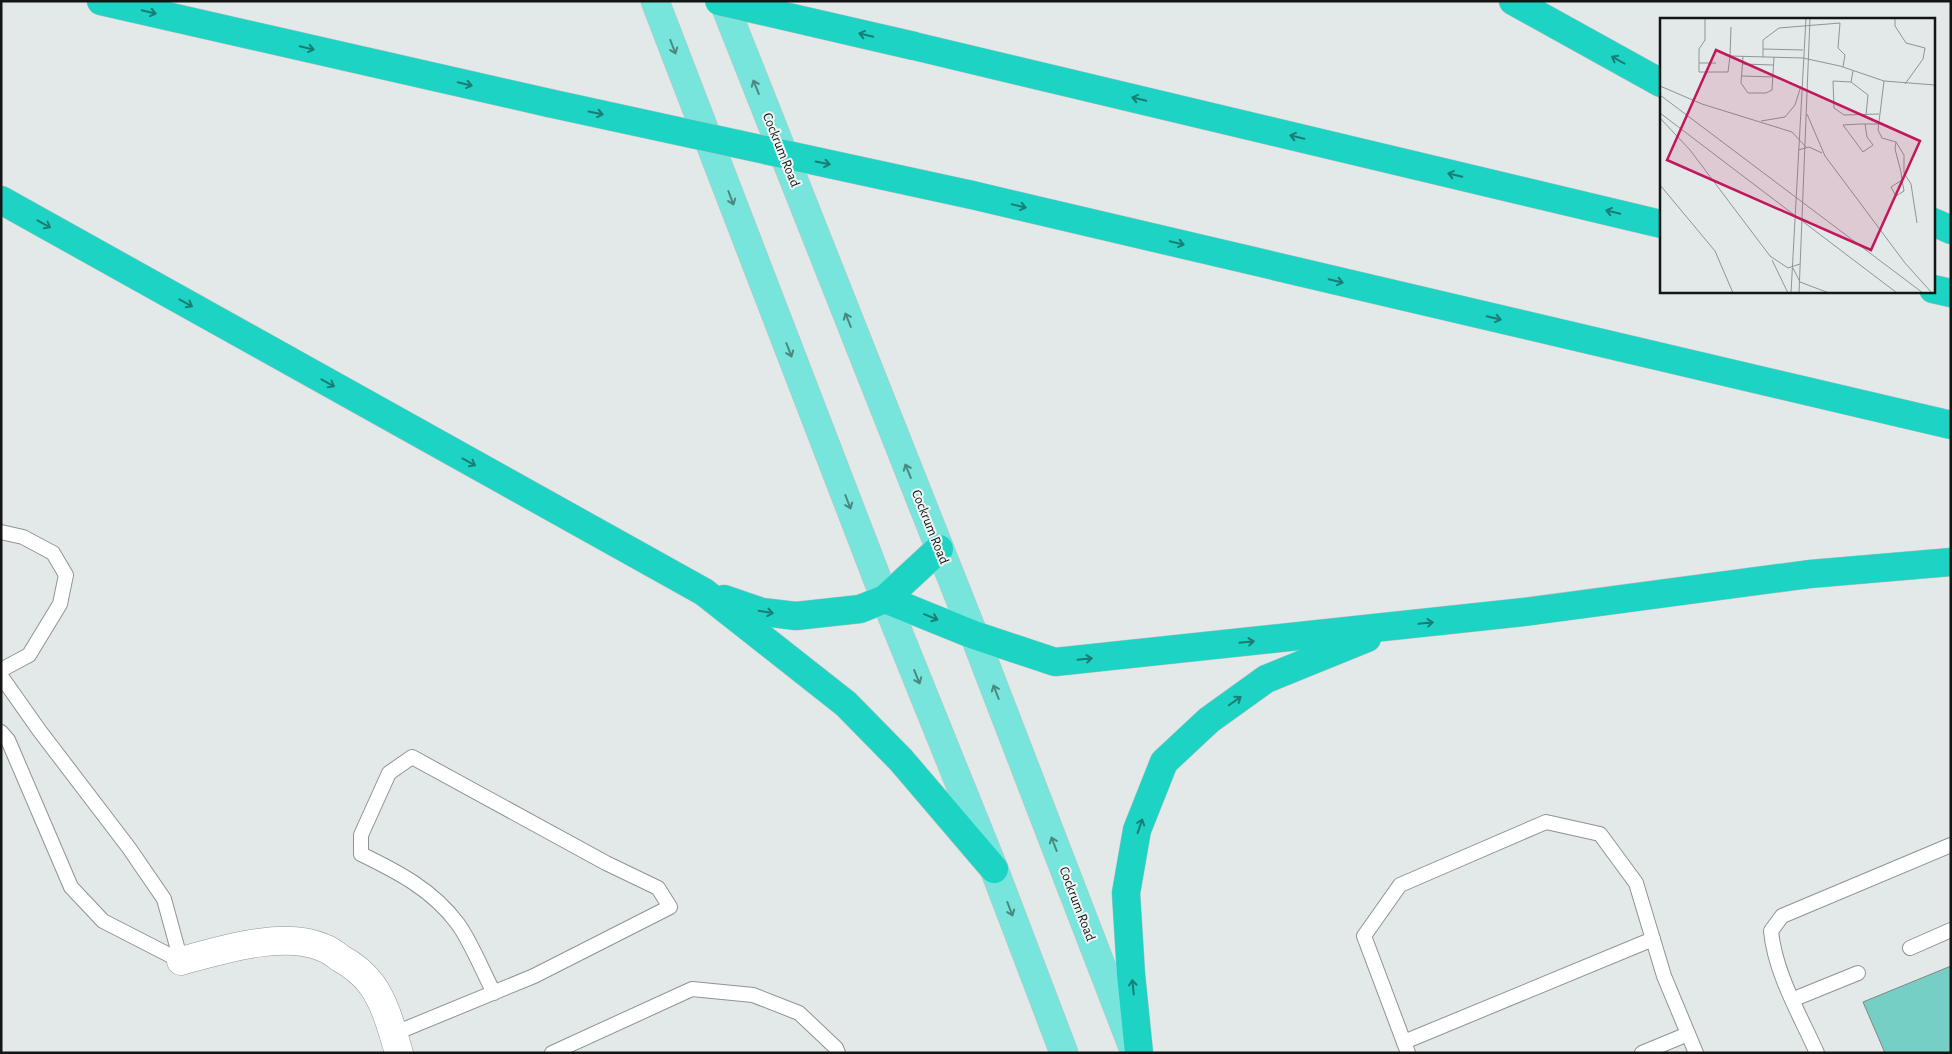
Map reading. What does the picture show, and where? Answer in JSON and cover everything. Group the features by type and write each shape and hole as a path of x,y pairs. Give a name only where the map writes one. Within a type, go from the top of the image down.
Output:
{"highway":[{"path":"101,1 549,103 972,195 1951,425"},
{"path":"721,1 1660,224"},
{"path":"1513,1 1660,82"},
{"path":"1,200 704,592 846,704 901,760 994,869"},
{"path":"1934,222 1951,230"},
{"path":"1934,289 1951,293"},
{"path":"704,592 762,612 796,616 860,609 885,599 939,549"},
{"path":"885,599 974,635 1055,662 1524,612 1810,574 1951,562"},
{"path":"1139,1053 1131,974 1126,893 1138,830 1164,762 1209,720 1266,679 1395,626"}],"main road":[{"path":"655,1 885,599 994,869 1064,1053"},
{"name":"Cockrum Road","path":"721,1 974,635 1135,1053"}],"street":[{"path":"181,961 245,944 279,941 311,943 325,948 355,966 372,986 384,1010 396,1043"}],"lane":[{"path":"1,532 23,536 52,553 66,575 60,604 29,655 1,670"},
{"path":"1,676 39,730 129,848 164,899 181,961"},
{"path":"1,732 12,748 71,887 103,921 181,961"},
{"path":"396,1043 670,907 658,888 606,864 412,757 389,773 361,835 361,854 403,874 431,894 458,924 494,993"},
{"path":"1653,940 1406,1047 1364,936 1400,885 1546,822 1600,834 1636,883 1664,976 1696,1053"},
{"path":"1817,1053 1773,948 1771,932 1782,916 1951,845"},
{"path":"1910,948 1951,930"},
{"path":"1794,999 1858,972"},
{"path":"552,1053 692,989 753,995 799,1013 836,1048 838,1053"},
{"path":"1642,1053 1688,1034"}],"building":[{"path":"1951,966 1951,1053 1885,1053 1863,1002"}]}
